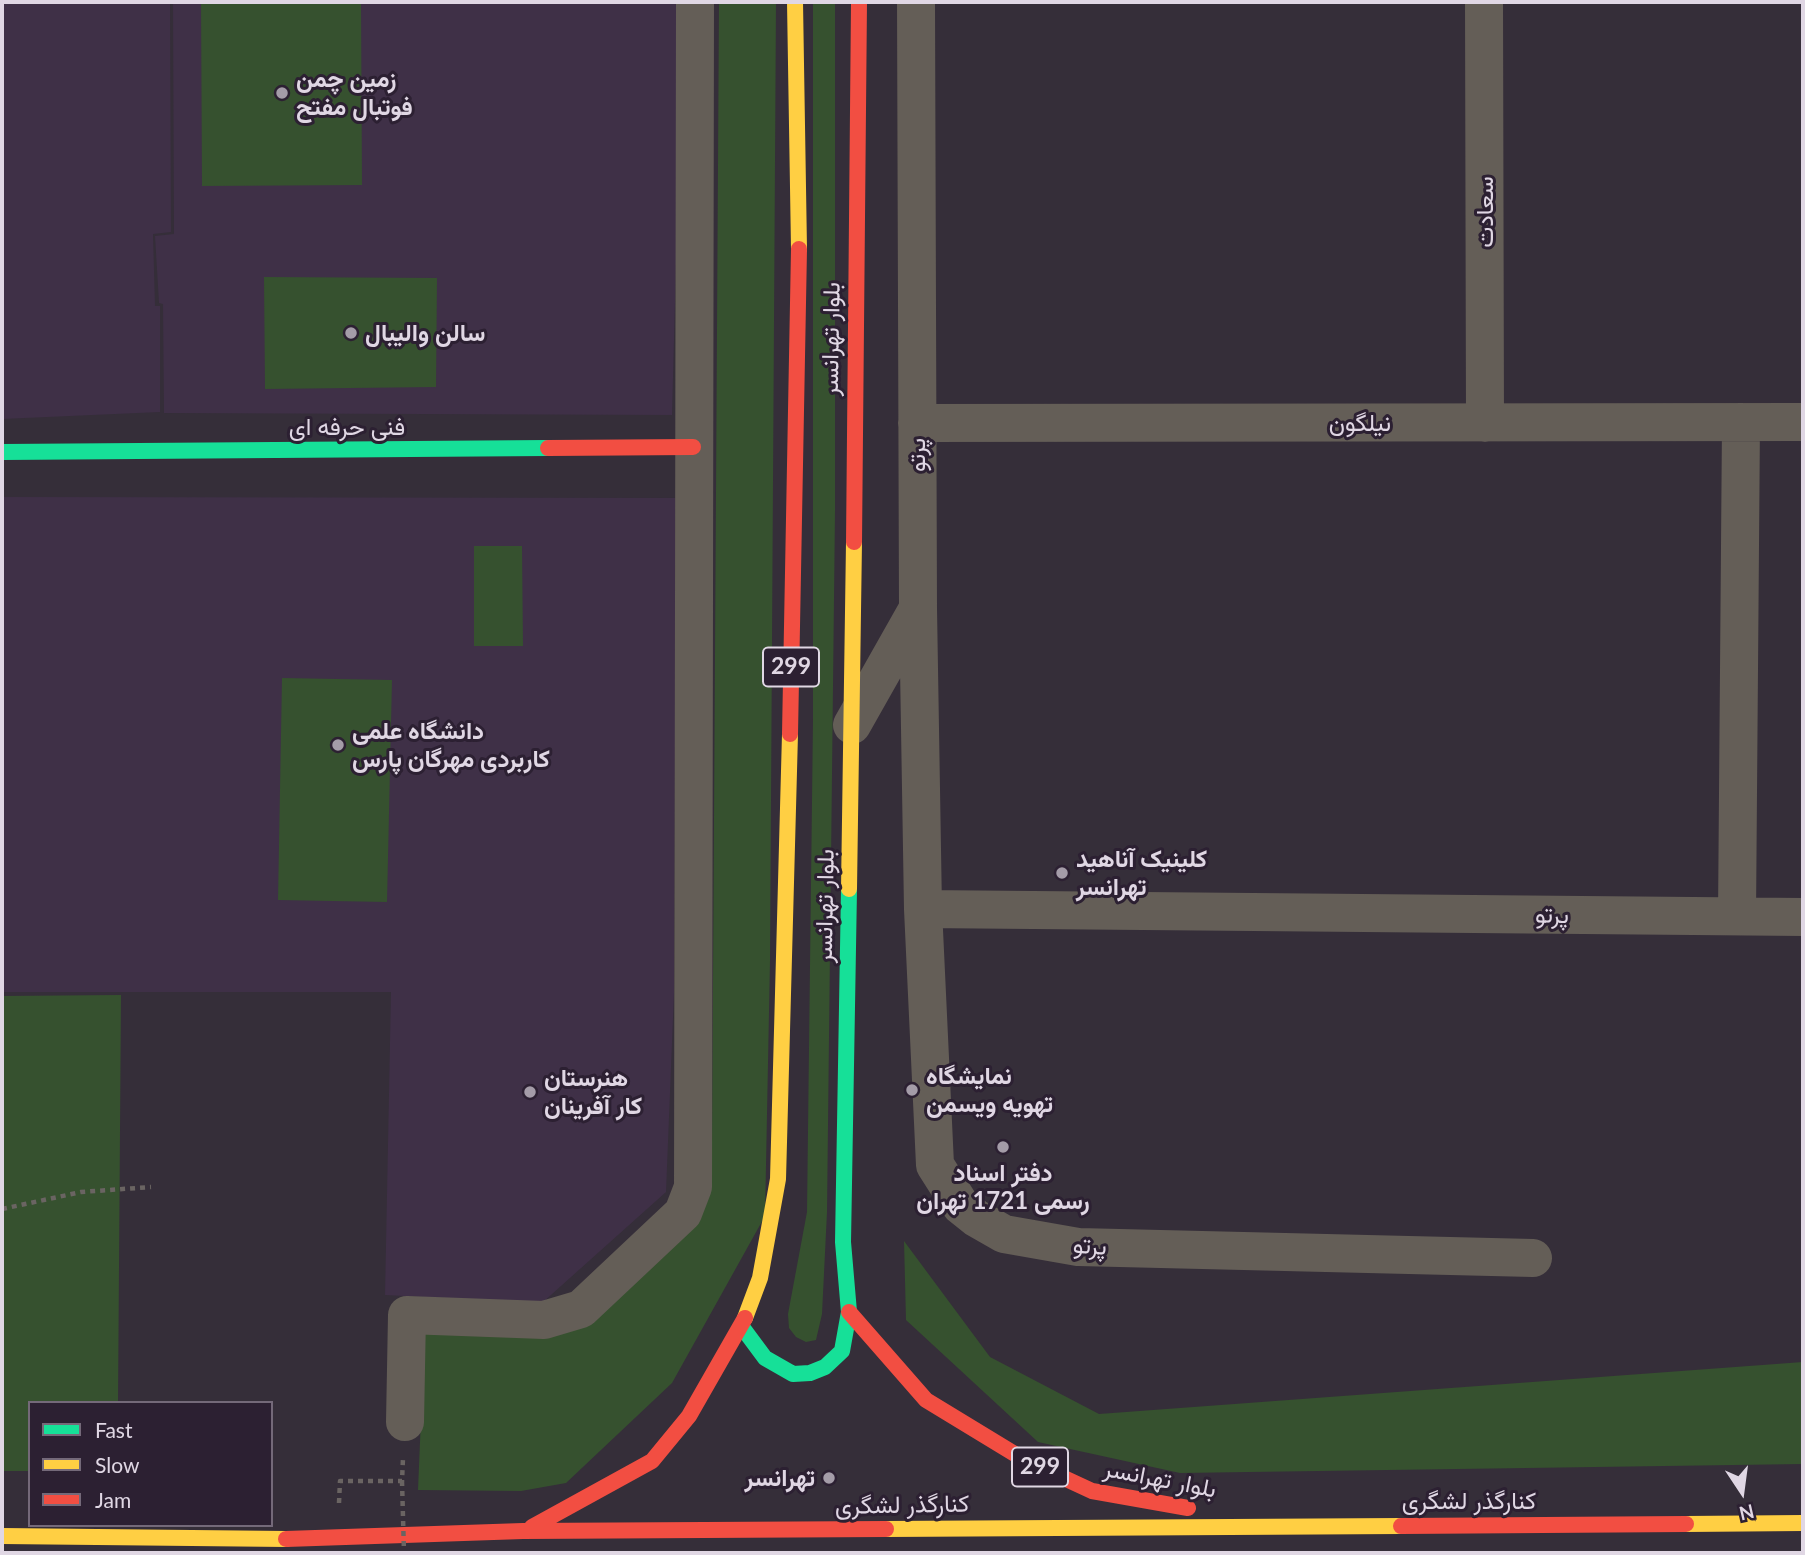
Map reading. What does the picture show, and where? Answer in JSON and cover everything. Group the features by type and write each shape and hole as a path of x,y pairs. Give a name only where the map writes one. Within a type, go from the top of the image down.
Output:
{"main road":[{"name":"بلوار تهرانسر","path":"523,1531 597,1494 652,1461 689,1416 741,1327 760,1278 778,1179 798,379 795,2"},
{"name":"بلوار تهرانسر","path":"859,2 852,725 843,1242 849,1312 926,1400 1023,1459 1092,1491 1282,1524"},
{"name":"فنی حرفه ای","path":"2,452 693,447"},
{"path":"741,1327 765,1357 793,1374 810,1373 825,1367 842,1351 849,1312"},
{"name":"کنارگذر لشگری","path":"2,1536 335,1539 523,1531 1282,1524 1803,1523"}],"street":[{"path":"405,1422 407,1315 544,1321 581,1309 684,1213 693,1188 695,2"},
{"name":"پرتو","path":"916,2 918,608 923,909 935,1165 961,1206 976,1218 1004,1234 1078,1247 1533,1258"},
{"name":"سعادت","path":"1485,2 1485,423"},
{"path":"1737,916 1741,422"},
{"name":"نیلگون","path":"917,423 1803,422"},
{"path":"852,725 918,608"},
{"name":"پرتو","path":"923,909 1803,917"}],"path":[{"path":"2,1209 81,1192 151,1187"},
{"path":"340,1481 402,1481 404,1553"}],"shaded area":[{"path":"2,2 170,2 171,232 153,234 155,306 160,306 160,412 2,419"},
{"path":"173,2 683,2 672,415 164,413 163,304 159,303 155,236 174,234"},
{"name":"دانشگاه علمی کاربردی مهرگان پارس","path":"2,497 676,498 674,993 666,1192 542,1303 385,1295 391,992 2,992"}],"green space":[{"name":"زمین چمن فوتبال مفتح","path":"201,2 361,2 362,185 202,186"},
{"path":"719,2 776,2 770,961 765,1216 672,1383 566,1483 521,1491 418,1490 425,1322 589,1316 712,1141"},
{"path":"813,2 835,2 835,511 827,1212 822,1314 816,1340 806,1342 796,1337 789,1328 788,1314 807,1212 813,719"},
{"name":"سالن والیبال","path":"264,277 437,278 436,387 265,389"},
{"path":"474,546 522,546 523,646 474,646"},
{"path":"282,678 392,680 387,902 278,900"},
{"path":"121,995 118,1401 28,1401 28,1471 2,1471 2,996"},
{"path":"904,1241 990,1357 1099,1414 1803,1362 1803,1464 1180,1473 1038,1442 906,1320"}],"traffic: fast":[{"path":"2,452 548,448"},
{"path":"742,1327 765,1358 793,1374 810,1373 825,1367 842,1351 849,1312 843,1242 849,889"}],"traffic: slow":[{"path":"795,2 799,249"},
{"path":"849,889 854,542"},
{"path":"745,1318 760,1278 778,1179 790,734"},
{"path":"1686,1524 1803,1523"},
{"path":"886,1529 1401,1526"},
{"path":"2,1536 286,1539"}],"traffic: jam":[{"path":"854,542 859,2"},
{"path":"790,734 799,249"},
{"path":"548,448 693,447"},
{"path":"849,1312 926,1400 1023,1459 1092,1491 1188,1508"},
{"path":"532,1527 652,1461 689,1416 745,1318"},
{"path":"1401,1526 1686,1524"},
{"path":"286,1539 523,1531 886,1529"}],"place":[{"name":"زمین چمن فوتبال مفتح","path":"282,93"},
{"name":"سالن والیبال","path":"351,333"},
{"name":"دانشگاه علمی کاربردی مهرگان پارس","path":"338,745"},
{"name":"کلینیک آناهید تهرانسر","path":"1062,873"},
{"name":"نمایشگاه تهویه ویسمن","path":"912,1090"},
{"name":"هنرستان کار آفرینان","path":"530,1092"},
{"name":"دفتر اسناد رسمی 1721 تهران","path":"1003,1147"},
{"name":"تهرانسر","path":"829,1478"}]}
